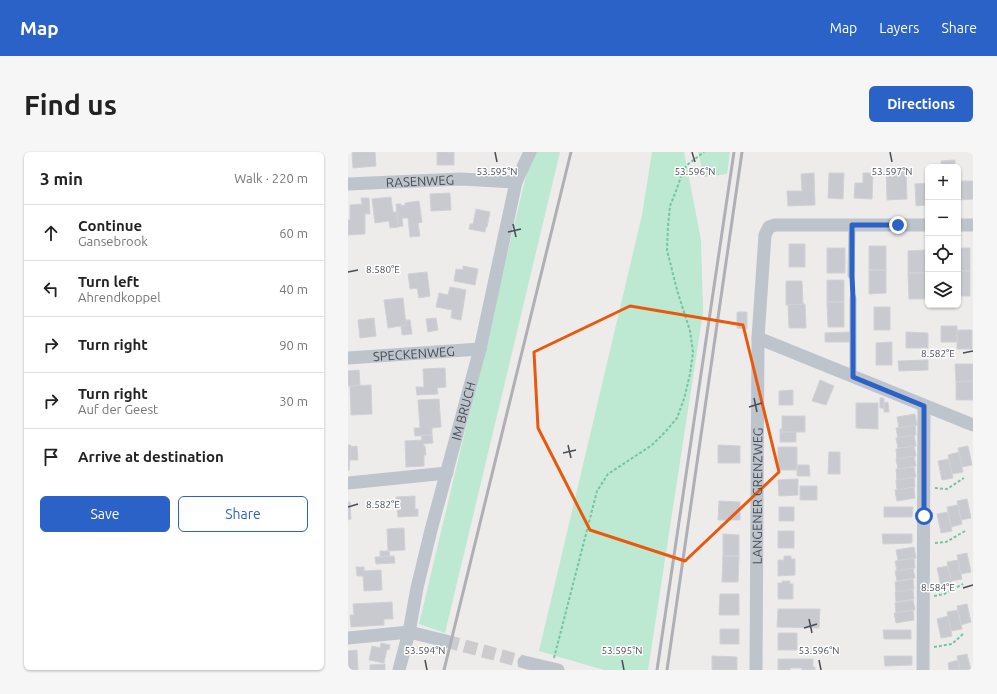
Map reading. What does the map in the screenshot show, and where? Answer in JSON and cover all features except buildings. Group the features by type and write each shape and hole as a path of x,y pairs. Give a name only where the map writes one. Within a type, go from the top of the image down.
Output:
{"street":[{"name":"IM BRUCH","path":"399,670 409,632 417,588 480,349 516,182 530,152"},
{"name":"RASENWEG","path":"348,184 461,179 516,182"},
{"name":"LANGENER GRENZWEG","path":"756,670 758,338 765,235 769,227 775,224 852,225"},
{"path":"852,225 925,225"},
{"path":"961,225 973,225"},
{"path":"758,338 973,425"},
{"name":"SPECKENWEG","path":"348,358 480,349"},
{"path":"923,670 924,406"},
{"path":"348,484 447,473"},
{"path":"348,638 409,632 446,641"},
{"path":"524,662 554,669"}],"lane":[{"path":"852,225 852,276"},
{"path":"853,298 853,377"}],"path":[{"path":"554,669 597,491 608,474 652,445 666,431 677,418 684,399 693,352 690,331 677,290 667,250 668,226 670,206 683,171 687,165 704,152"},
{"path":"924,488 947,489 964,478"},
{"path":"924,545 946,542 965,531"},
{"path":"923,598 944,594 963,584"},
{"path":"923,649 952,644 963,634"}],"highlighted area":[{"path":"630,306 743,325 779,472 685,561 590,530 538,428 534,352"}],"green space":[{"path":"533,152 560,152 445,633 419,624 524,184"},
{"path":"652,152 684,152 701,240 703,312 648,670 604,670 539,651 642,215"},
{"path":"698,152 730,152 727,174 704,177"}],"tunnel":[{"path":"446,641 524,662"}],"railway":[{"path":"444,670 571,152"},
{"path":"657,670 734,152"},
{"path":"667,670 742,152"}],"route":[{"path":"898,225 852,225 853,377 924,406 924,516"}]}
